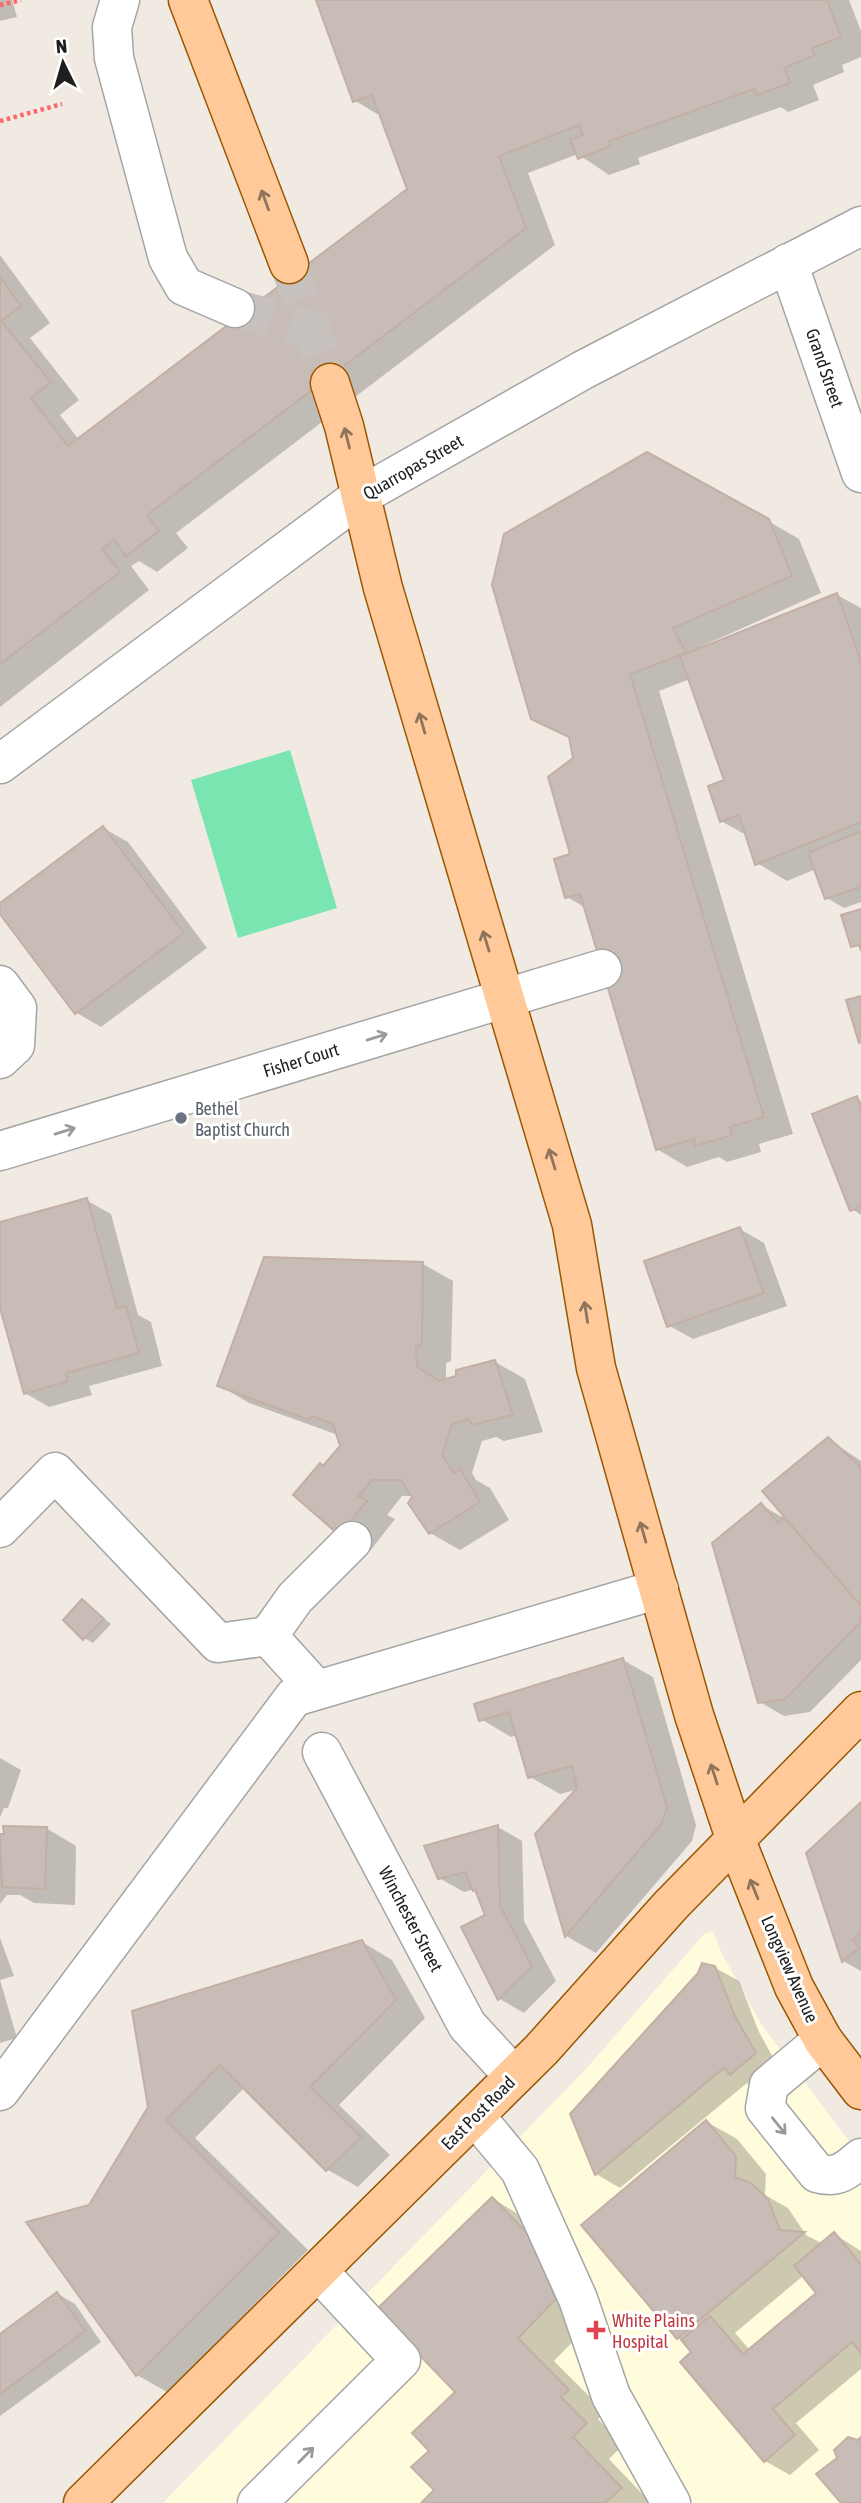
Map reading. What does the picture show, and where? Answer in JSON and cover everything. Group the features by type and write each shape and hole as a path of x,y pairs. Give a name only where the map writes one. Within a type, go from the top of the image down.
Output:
{"main road":[{"path":"188,0 289,264"},
{"name":"Longview Avenue","path":"330,383 362,495 383,587 503,999 572,1224 596,1368 694,1715 735,1838 794,1987 823,2040 861,2090"},
{"name":"East Post Road","path":"83,2503 475,2116 735,1838 861,1711"}],"street":[{"path":"120,0 112,27 114,58 168,258 184,286 235,309"},
{"name":"Quarropas Street","path":"0,764 362,495 583,370 861,226"},
{"name":"Grand Street","path":"788,263 861,473"},
{"name":"Fisher Court","path":"1,1147 602,970"},
{"path":"0,985 17,1008 15,1045 0,1059"},
{"path":"0,1528 54,1472 218,1643 268,1636 295,1598 352,1541"},
{"path":"0,2091 294,1697 659,1589"},
{"path":"268,1636 317,1690"},
{"name":"Winchester Street","path":"322,1752 467,2025 514,2076"},
{"path":"823,2040 769,2085 765,2108 817,2173 829,2177 843,2174 861,2158"},
{"path":"475,2116 520,2170 578,2299 611,2396 671,2503"},
{"path":"257,2503 401,2360 318,2272"}],"path":[{"path":"0,5 21,0"},
{"path":"0,121 62,104"}],"shaded area":[{"name":"White Plains Hospital","path":"713,1931 722,1954 761,2024 861,2157 861,2503 163,2503 585,2070 704,1934"}],"green space":[{"path":"290,750 337,908 238,938 191,780"}],"building":[{"path":"316,0 827,0 841,37 812,48 815,55 784,68 790,83 757,95 754,89 609,141 611,146 578,159 570,140 583,135 579,125 499,156 526,228 147,515 159,531 126,556 114,540 102,549 120,572 0,664 0,277 21,306 1,321 51,382 31,398 68,446 407,189 372,95 353,102"},
{"path":"647,452 769,519 792,576 673,628 686,653 630,674 764,1117 730,1127 732,1135 695,1146 694,1139 656,1150 580,894 565,898 554,859 570,854 548,777 573,758 569,737 531,719 492,585 504,534"},
{"path":"837,593 861,662 861,822 755,865 739,815 720,822 708,786 724,780 680,656"},
{"path":"103,826 184,933 75,1014 0,914 0,903"},
{"path":"861,831 861,887 825,899 808,853"},
{"path":"861,909 861,951 859,945 851,947 841,915"},
{"path":"861,996 861,1042 859,1043 846,1000"},
{"path":"857,1096 861,1108 861,1207 850,1211 812,1114"},
{"path":"87,1198 117,1308 126,1306 139,1353 66,1373 68,1381 24,1394 0,1308 0,1222"},
{"path":"740,1227 764,1293 667,1327 644,1261"},
{"path":"264,1257 423,1262 422,1344 416,1346 417,1367 439,1381 456,1376 456,1370 495,1360 513,1415 472,1425 469,1419 452,1424 442,1455 454,1473 460,1469 480,1502 429,1534 408,1503 412,1497 401,1480 372,1480 358,1496 367,1501 339,1535 293,1495 320,1463 323,1466 340,1446 333,1424 312,1416 309,1420 217,1386"},
{"path":"828,1437 861,1467 861,1606 762,1491"},
{"path":"761,1503 778,1523 784,1517 861,1606 861,1622 785,1699 758,1703 712,1543"},
{"path":"82,1599 104,1619 83,1640 63,1620"},
{"path":"623,1658 667,1807 662,1823 565,1937 535,1834 577,1788 572,1766 528,1778 509,1712 479,1721 474,1704"},
{"path":"861,1802 861,1933 853,1940 859,1948 842,1962 806,1853"},
{"path":"498,1825 500,1906 532,1966 498,2000 461,1927 485,1915 475,1890 473,1891 465,1872 438,1879 424,1846"},
{"path":"3,1826 47,1827 45,1889 2,1887 0,1834 4,1834"},
{"path":"362,1940 396,2000 310,2087 361,2137 326,2171 220,2065 166,2120 279,2232 136,2376 26,2222 89,2205 148,2107 132,2011"},
{"path":"702,1963 715,1966 735,2016 756,2053 730,2075 724,2068 595,2175 570,2114 698,1973"},
{"path":"706,2120 736,2156 735,2177 751,2183 768,2199 780,2230 805,2232 677,2339 581,2225"},
{"path":"492,2197 535,2241 532,2243 556,2299 518,2338 569,2390 561,2397 587,2423 573,2437 622,2488 605,2503 421,2503 434,2490 411,2467 429,2451 412,2433 455,2392 376,2310"},
{"path":"834,2232 861,2264 861,2353 852,2342 773,2409 795,2435 764,2462 680,2362 691,2352 681,2340 710,2316 743,2354 816,2293 794,2266"},
{"path":"57,2292 85,2331 0,2394 0,2334"},
{"path":"848,2437 858,2440 861,2437 861,2503 841,2503 816,2474 837,2458 834,2450"}],"tunnel":[{"path":"289,264 330,383"},
{"path":"235,308 311,330"}],"place":[{"name":"Bethel Baptist Church","path":"181,1118"},
{"name":"White Plains Hospital","path":"596,2330"}]}
